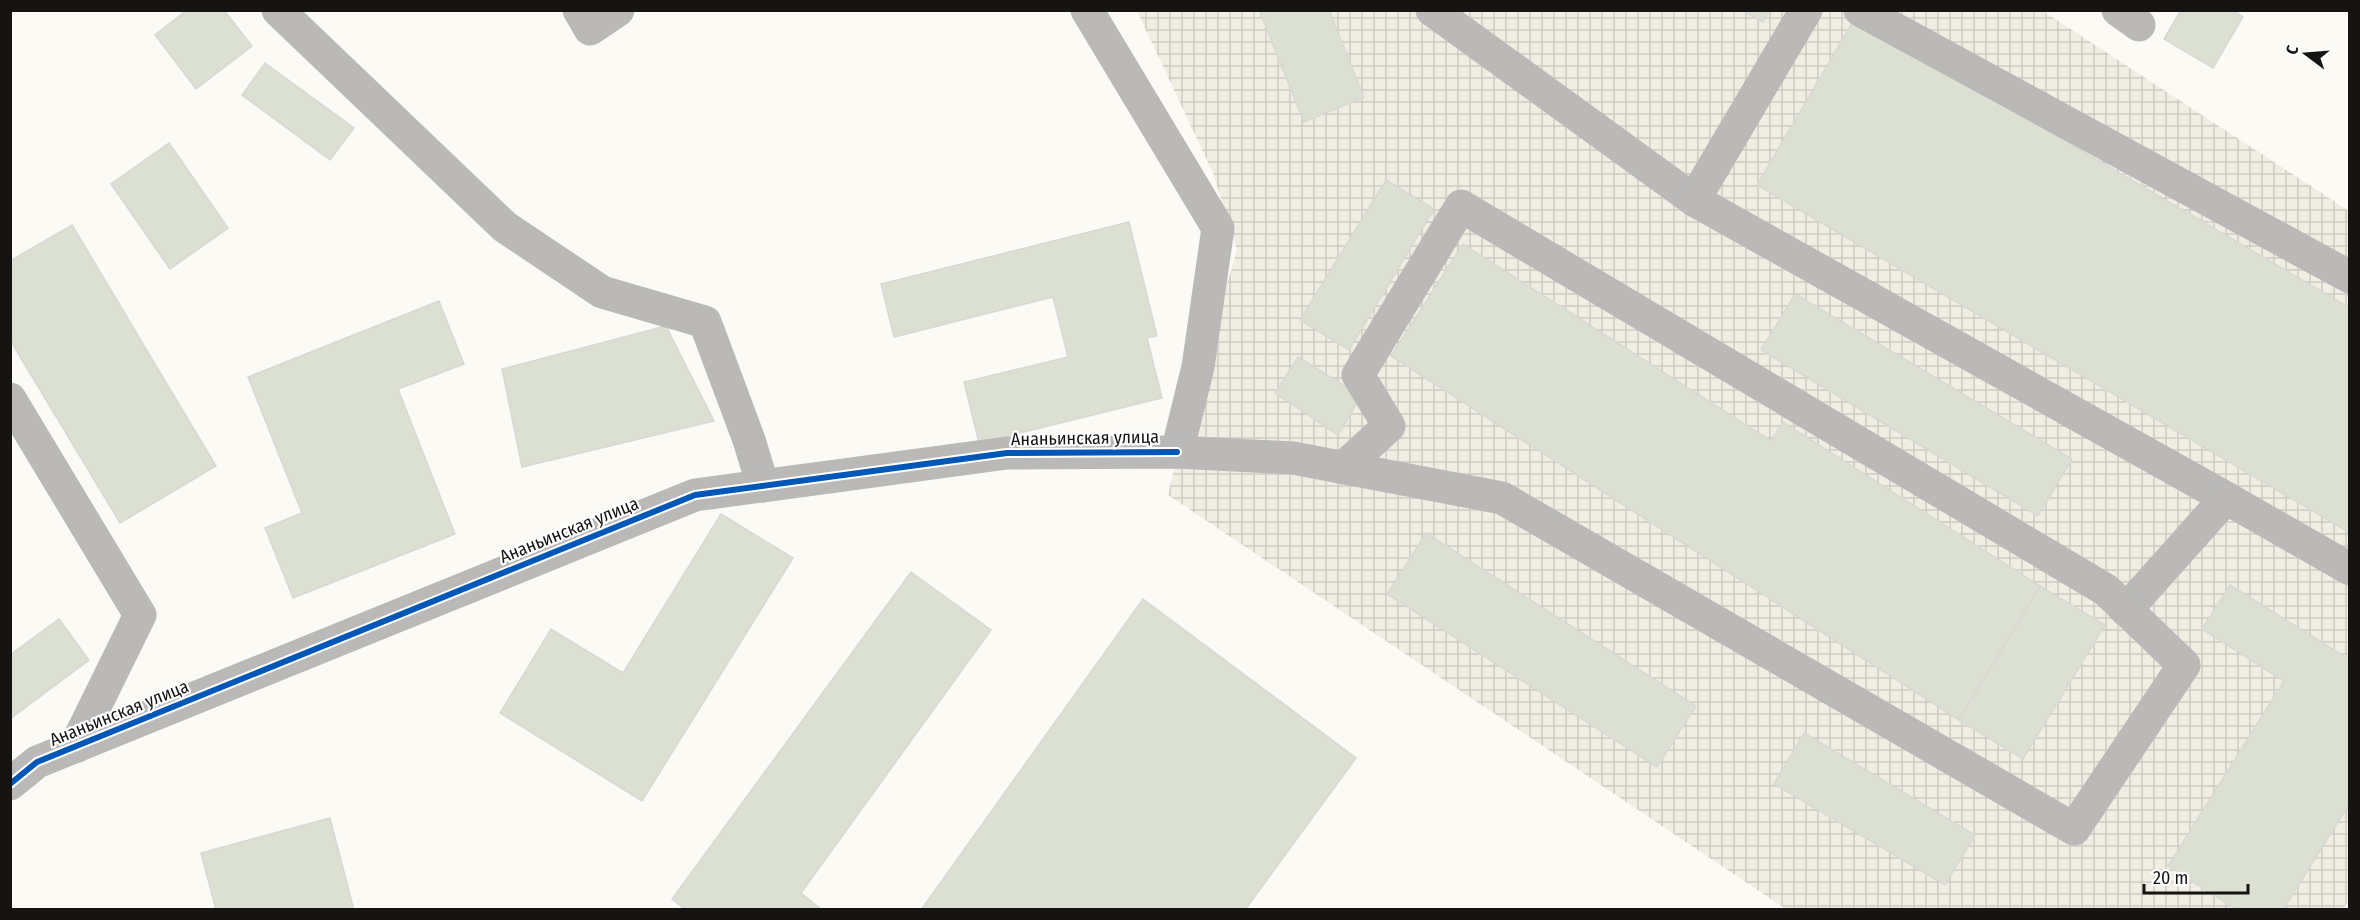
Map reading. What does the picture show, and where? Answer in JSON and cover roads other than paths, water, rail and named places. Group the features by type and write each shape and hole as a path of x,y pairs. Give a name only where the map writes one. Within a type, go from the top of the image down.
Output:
{"street":[{"path":"278,10 505,227 602,292 705,322 749,440 763,486"},
{"path":"579,10 590,29 618,10"},
{"path":"1087,10 1218,228 1198,367 1178,452"},
{"path":"1432,10 1694,200 2349,568"},
{"path":"1694,200 1806,10"},
{"path":"1860,10 2349,277"},
{"path":"1343,468 1389,426 1358,375 1461,206 2106,590 2126,610 2226,498"},
{"path":"10,399 140,615 75,747"},
{"name":"Ананьинская улица","path":"10,784 37,762 695,495 1007,453 1178,452 1293,458 1502,498 2074,829 2184,665 2126,610"}]}
